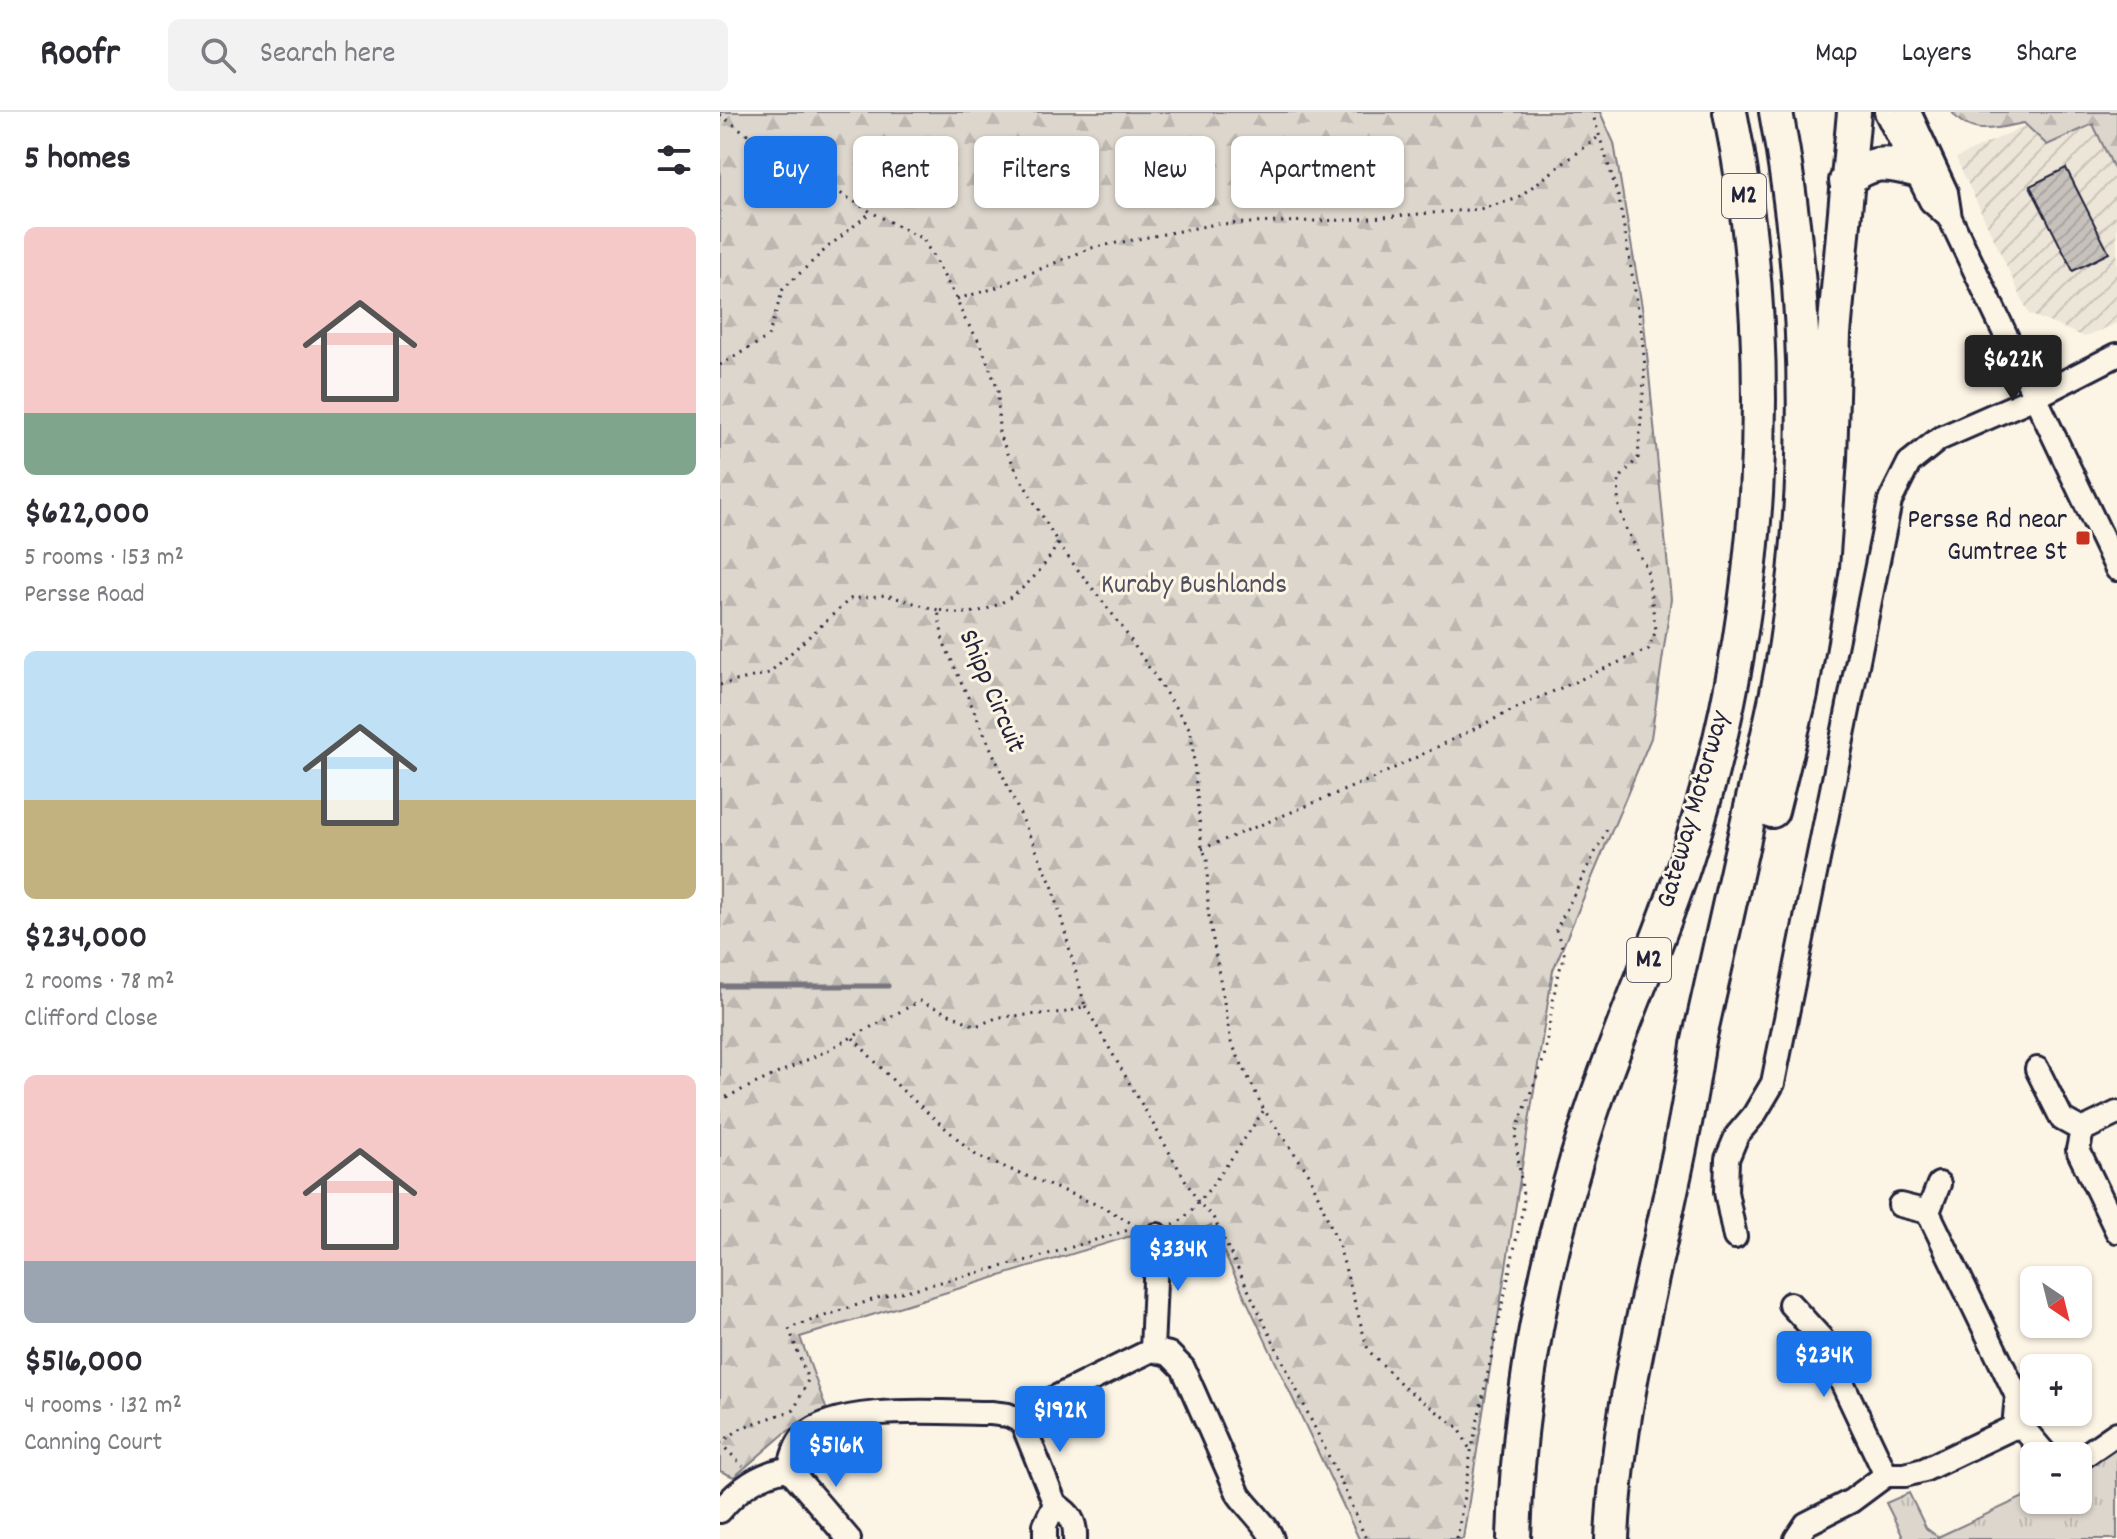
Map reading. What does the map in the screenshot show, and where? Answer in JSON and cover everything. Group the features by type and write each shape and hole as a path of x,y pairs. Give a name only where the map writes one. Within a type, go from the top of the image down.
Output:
{"highway":[{"path":"1710,112 1739,254 1754,280"},
{"name":"Gateway Motorway","path":"1514,1539 1518,1467 1527,1393 1553,1248 1591,1114 1684,866 1726,709 1746,593 1759,419 1754,280 1730,112"},
{"name":"Gateway Motorway","path":"1612,1539 1624,1415 1659,1236 1692,1090 1698,1045 1786,646 1800,526 1805,394 1801,287 1791,197 1776,112"},
{"path":"1692,1090 1713,1040 1789,748 1817,613 1826,525 1834,334 1854,112"},
{"path":"1846,181 1861,169 1878,164 1915,170"}],"street":[{"path":"1886,112 1931,201 1950,218"},
{"path":"1909,112 1946,192 1950,218 2117,569"},
{"path":"1735,1237 1726,1192 1727,1159 1737,1135 1754,1115 1773,1083 1890,501 1909,463 1939,439 2035,397 2117,355"},
{"path":"2037,1069 2062,1119 2082,1130"},
{"path":"2082,1130 2117,1113"},
{"path":"2082,1130 2078,1150 2117,1231"},
{"path":"1939,1184 1928,1212 2017,1396 2014,1427"},
{"path":"1900,1205 1928,1212"},
{"path":"1148,1231 1152,1350"},
{"path":"1790,1304 1821,1338 1886,1475"},
{"path":"1022,1422 1036,1407 1152,1350 1169,1354 1183,1368 1239,1495 1271,1533 1272,1539"},
{"path":"789,1469 803,1436 834,1419 865,1414 1008,1415 1022,1422 1055,1504 1070,1515 1075,1539"},
{"path":"1796,1539 1806,1524 1851,1501 1886,1475 1905,1475 1924,1470 2014,1427 2024,1429 2035,1442"},
{"path":"2092,1450 2117,1433"},
{"path":"720,1511 756,1480 774,1471 789,1469"},
{"path":"789,1469 849,1539"},
{"path":"1045,1539 1045,1525 1055,1504"}],"path":[{"path":"1202,849 1374,778 1527,703 1649,649 1656,630 1647,569 1625,527 1618,503 1619,479 1638,458 1645,367 1641,326 1619,199 1592,112"},
{"path":"720,115 773,152 871,212 923,239 957,299 963,316 980,343 998,390 999,435 1019,476 1058,543 1120,624 1191,731 1202,849 1207,857 1208,911 1231,1042 1264,1110 1309,1174 1339,1246 1368,1350 1405,1388 1459,1428 1471,1452"},
{"path":"957,299 992,289 1091,248 1216,224 1347,220 1480,209 1516,199 1601,135"},
{"path":"720,365 768,337 783,289 871,212"},
{"name":"Shipp Circuit","path":"1058,543 1048,562 1024,586 995,606 964,614 938,610 943,641 1053,888 1085,1006 1198,1202 1213,1217 1366,1539"},
{"path":"720,685 769,673 850,599 886,595 938,610"},
{"path":"1457,1539 1471,1452 1524,1203 1515,1134 1544,1058 1557,977 1565,955 1556,930 1607,829"},
{"path":"720,1100 812,1058 920,1001 976,1026 999,1017 1068,1012 1085,1006"},
{"path":"851,1037 901,1089 977,1156 1103,1207 1148,1231"},
{"path":"739,1461 720,1443 743,1427 794,1410 808,1380 789,1328 893,1294 1182,1222 1264,1110"}],"shaded area":[{"path":"2035,121 2093,124 2117,175 2117,323 2085,337 2029,314 1956,158"}],"green space":[{"name":"Kuraby Bushlands","path":"720,112 1600,112 1614,143 1643,313 1671,599 1651,738 1553,970 1463,1539 1359,1539 1211,1225 1175,1241 1157,1228 800,1337 826,1408 785,1433 734,1477 720,1471"},
{"path":"1952,112 2117,112 2117,175 2093,124 2047,145 2024,123 1994,129 1976,128 1959,120"},
{"path":"2117,1438 2117,1539 1904,1539 1886,1503 1909,1493 1926,1528 1938,1537 2020,1499 2020,1514 2092,1514 2092,1455"}],"building":[{"path":"2066,168 2109,253 2073,271 2030,186"}],"waterway":[{"path":"720,986 888,986"}],"place":[{"name":"Persse Rd near Gumtree St","path":"2083,538"}]}
